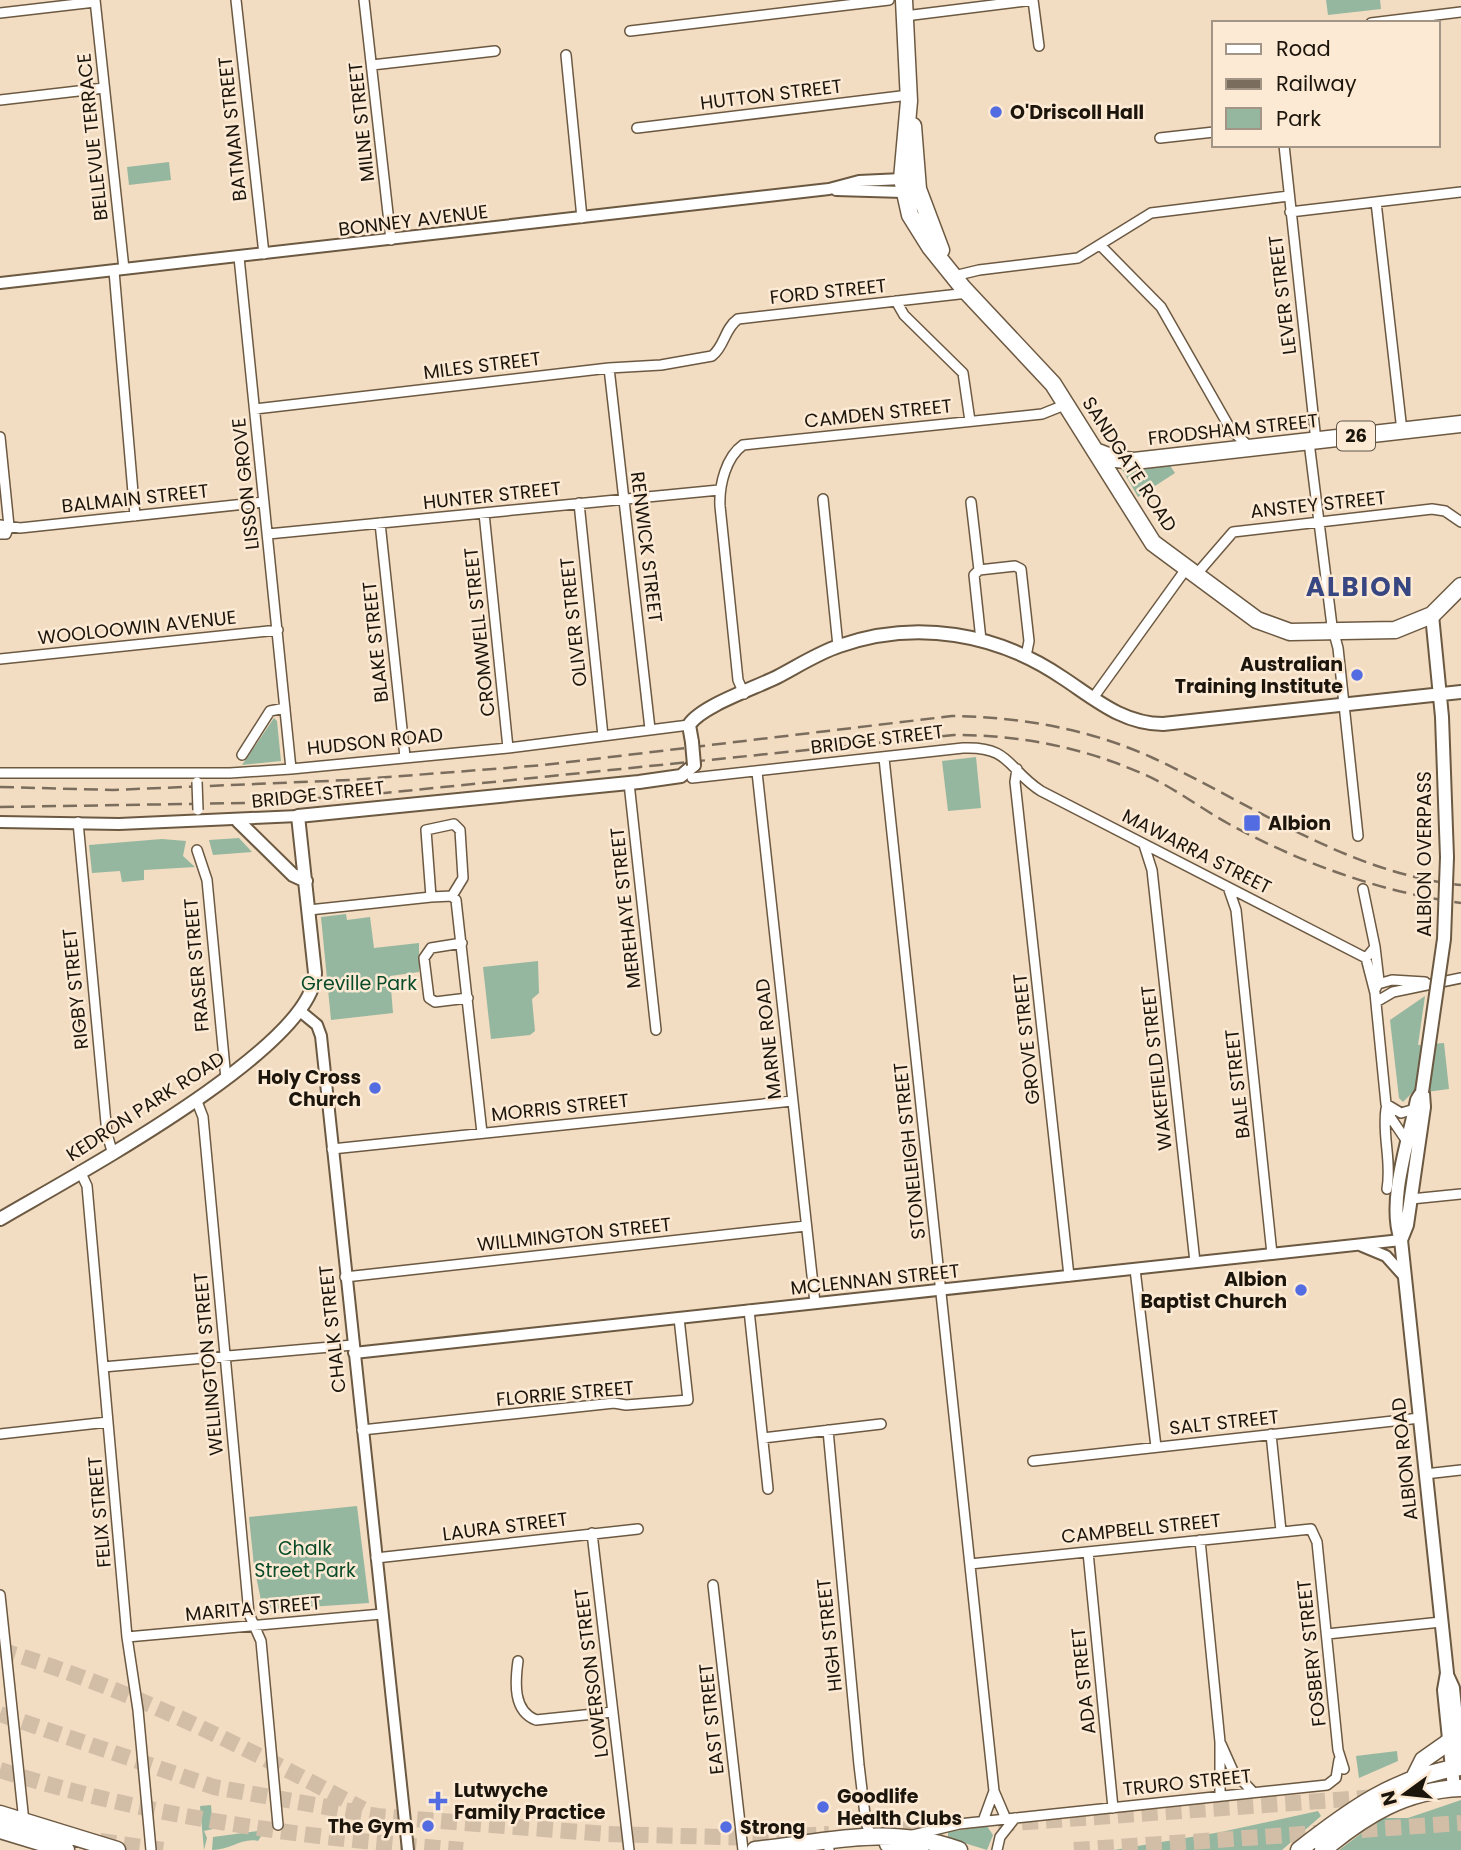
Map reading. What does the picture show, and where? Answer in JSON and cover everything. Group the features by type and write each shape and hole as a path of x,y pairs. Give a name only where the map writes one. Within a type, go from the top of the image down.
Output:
{"highway":[{"name":"SANDGATE ROAD","path":"904,8 910,185 952,274 1047,376 1148,537 1191,573 1270,626 1290,632 1395,630 1432,615 1461,586"},
{"name":"FRODSHAM STREET","path":"1095,451 1128,461 1461,424"},
{"path":"1414,1778 1423,1760 1450,1741"},
{"path":"1299,1850 1356,1805 1414,1778 1459,1768"},
{"path":"1323,1850 1390,1802 1424,1791 1457,1788"},
{"path":"0,1814 117,1850"},
{"path":"0,1830 66,1850"},
{"path":"755,1850 871,1836 911,1836 959,1850"},
{"path":"826,1850 887,1844 920,1850"}],"main road":[{"name":"ALBION OVERPASS","path":"1401,1240 1396,1223 1396,1207 1415,1108 1422,1092 1444,939 1447,857 1432,615"},
{"name":"HUDSON ROAD","path":"693,726 704,711 744,694 838,646 908,631 930,631 981,640 1026,656 1129,720 1154,724 1461,692"},
{"path":"693,726 693,772"},
{"name":"BRIDGE STREET","path":"298,816 634,783 693,772"},
{"path":"298,816 315,977 311,996 300,1011"},
{"path":"238,821 293,876 306,881"},
{"name":"KEDRON PARK ROAD","path":"0,1219 226,1079 257,1054 300,1011"},
{"name":"ALBION OVERPASS","path":"1401,1240 1407,1225 1411,1199 1424,1107 1422,1092"},
{"name":"ALBION ROAD","path":"1401,1240 1447,1673 1453,1688 1459,1725 1457,1788"},
{"name":"ALBION ROAD","path":"1447,1673 1444,1690 1450,1741 1459,1768"}],"street":[{"name":"BATMAN STREET","path":"236,0 264,254"},
{"name":"MILNE STREET","path":"365,0 391,240"},
{"path":"629,31 889,0"},
{"path":"904,8 1033,0 1039,46"},
{"path":"0,13 95,1"},
{"name":"BELLEVUE TERRACE","path":"95,1 119,270 135,516"},
{"path":"1387,21 1461,12"},
{"path":"372,65 495,51"},
{"path":"566,55 582,218"},
{"path":"0,100 104,89"},
{"name":"HUTTON STREET","path":"637,128 909,98"},
{"path":"1160,138 1212,132"},
{"name":"LEVER STREET","path":"1284,147 1320,522 1335,633"},
{"name":"BONNEY AVENUE","path":"0,283 829,189 910,185"},
{"path":"1290,212 1461,192"},
{"path":"952,274 1078,258 1151,213 1289,196"},
{"path":"1376,202 1402,431"},
{"path":"1101,246 1161,307 1231,430 1251,448"},
{"name":"LISSON GROVE","path":"239,257 291,769"},
{"name":"FORD STREET","path":"712,356 717,353 729,326 738,319 968,293"},
{"path":"896,302 906,317 962,373 970,421"},
{"name":"MILES STREET","path":"255,409 609,368 661,365 712,356"},
{"name":"RENWICK STREET","path":"609,368 650,729"},
{"name":"CAMDEN STREET","path":"719,489 733,452 743,445 1042,414 1067,404"},
{"path":"1223,451 1229,443 1231,430"},
{"path":"0,437 6,534 0,534"},
{"path":"719,489 738,680 744,694"},
{"name":"HUNTER STREET","path":"268,534 719,489"},
{"path":"823,499 838,646"},
{"name":"BALMAIN STREET","path":"5,526 20,528 264,502"},
{"path":"971,502 979,570"},
{"name":"OLIVER STREET","path":"579,503 603,736"},
{"name":"ANSTEY STREET","path":"1093,698 1191,573 1230,533 1437,509 1461,522"},
{"name":"CROMWELL STREET","path":"484,513 508,748"},
{"name":"BLAKE STREET","path":"380,523 405,757"},
{"path":"981,640 974,575 979,570 1014,566 1021,569 1029,644 1026,656"},
{"name":"WOOLOOWIN AVENUE","path":"0,659 278,631"},
{"path":"1335,633 1358,836"},
{"path":"242,755 270,711 285,708"},
{"name":"HUDSON ROAD","path":"0,773 196,777 508,748 693,726"},
{"name":"BRIDGE STREET","path":"693,772 757,772 981,747 1001,754 1017,769"},
{"name":"STONELEIGH STREET","path":"884,758 994,1791 984,1821"},
{"name":"MAWARRA STREET","path":"1017,769 1034,786 1366,958"},
{"name":"GROVE STREET","path":"1017,769 1017,798 1069,1276"},
{"name":"MARNE ROAD","path":"757,772 814,1303"},
{"path":"196,777 198,815"},
{"name":"MEREHAYE STREET","path":"634,783 656,1030"},
{"path":"1017,798 1034,786"},
{"name":"BRIDGE STREET","path":"0,822 78,822 198,815 238,821 298,816"},
{"name":"RIGBY STREET","path":"78,822 106,1125 112,1151"},
{"path":"432,897 426,830 454,824 460,830 463,878 452,896"},
{"name":"WAKEFIELD STREET","path":"1144,845 1152,870 1195,1262"},
{"name":"FRASER STREET","path":"197,850 207,876 226,1079"},
{"path":"1152,870 1158,862 1169,857"},
{"name":"BALE STREET","path":"1228,887 1236,910 1272,1254"},
{"path":"1363,889 1375,947 1386,1104 1384,1124 1390,1171 1387,1189"},
{"path":"1236,910 1245,895"},
{"path":"309,910 452,896"},
{"path":"452,896 457,906 462,943 482,1133"},
{"path":"462,943 431,948 424,958 429,998 435,1002 468,998"},
{"path":"1375,947 1366,958 1377,993"},
{"path":"1377,993 1461,978"},
{"path":"1377,993 1395,980 1436,982"},
{"name":"CHALK STREET","path":"300,1011 320,1032 408,1850"},
{"name":"WELLINGTON STREET","path":"196,1099 203,1116 249,1614 261,1641 278,1825"},
{"name":"MORRIS STREET","path":"332,1149 792,1101"},
{"path":"1386,1104 1401,1113 1415,1108"},
{"path":"1386,1104 1391,1118 1408,1143"},
{"name":"FELIX STREET","path":"80,1171 86,1182 150,1850"},
{"path":"1411,1199 1461,1194"},
{"name":"WILLMINGTON STREET","path":"345,1277 806,1226"},
{"name":"MCLENNAN STREET","path":"353,1349 679,1318 1401,1240"},
{"path":"1359,1245 1388,1258 1404,1276"},
{"path":"1135,1269 1156,1447"},
{"path":"749,1310 768,1489"},
{"name":"FLORRIE STREET","path":"362,1430 614,1403 626,1405 688,1400 679,1318"},
{"path":"103,1367 225,1356 353,1349"},
{"name":"SALT STREET","path":"1033,1461 1420,1418"},
{"path":"0,1434 108,1422"},
{"path":"762,1438 881,1424"},
{"name":"HIGH STREET","path":"828,1430 865,1818 871,1836"},
{"path":"1271,1434 1281,1531"},
{"path":"1425,1474 1461,1470"},
{"name":"CAMPBELL STREET","path":"970,1564 1305,1528 1315,1532"},
{"name":"LAURA STREET","path":"376,1558 638,1529"},
{"name":"FOSBERY STREET","path":"1315,1532 1339,1755 1344,1769"},
{"name":"LOWERSON STREET","path":"592,1533 629,1850"},
{"path":"1200,1540 1220,1742 1220,1795"},
{"name":"ADA STREET","path":"1088,1552 1113,1808"},
{"name":"EAST STREET","path":"713,1585 743,1850"},
{"path":"0,1595 24,1822"},
{"name":"MARITA STREET","path":"128,1636 382,1614"},
{"path":"1327,1634 1441,1622"},
{"path":"518,1661 516,1676 519,1707 526,1716 536,1720 613,1712"},
{"path":"1220,1742 1233,1771 1253,1792"},
{"name":"TRURO STREET","path":"911,1836 949,1825 1332,1783 1339,1771 1339,1755"},
{"name":"STONELEIGH STREET","path":"994,1791 1011,1818"},
{"path":"997,1850 1011,1818"}],"green space":[{"path":"1326,0 1380,0 1381,9 1328,15"},
{"path":"169,162 171,180 129,185 127,167"},
{"path":"1169,464 1175,473 1138,497 1122,469"},
{"path":"274,718 277,721 281,761 242,765"},
{"path":"976,757 981,808 948,811 942,761"},
{"path":"239,838 252,852 213,855 209,840"},
{"path":"162,839 186,841 183,856 195,867 144,870 144,880 122,882 120,871 92,873 89,845"},
{"name":"Greville Park","path":"346,914 347,920 370,917 374,948 419,943 419,972 390,976 393,1013 331,1020 321,917"},
{"path":"538,961 539,993 532,999 535,1031 530,1035 491,1039 483,967"},
{"path":"1425,996 1418,1045 1444,1043 1449,1089 1411,1094 1403,1102 1399,1098 1390,1020"},
{"name":"Chalk Street Park","path":"357,1506 369,1603 263,1610 254,1566 249,1517"},
{"path":"1397,1751 1398,1761 1359,1778 1356,1756"},
{"path":"1461,1800 1461,1850 1339,1850 1382,1818 1408,1818"},
{"path":"211,1805 213,1829 204,1831 207,1838 204,1850 200,1806"},
{"path":"1318,1811 1321,1816 1282,1850 1114,1850 1221,1832"},
{"path":"987,1826 993,1835 987,1850 948,1838 948,1832"},
{"path":"265,1830 258,1841 252,1840 212,1850 213,1837"}],"tunnel":[{"path":"0,1650 140,1700 363,1809"},
{"path":"0,1714 214,1787 377,1816 606,1834 762,1838 829,1834"},
{"path":"0,1770 114,1801 229,1824 463,1850"},
{"path":"998,1824 1377,1797"},
{"path":"1074,1850 1461,1823"},
{"path":"879,1831 944,1827"},
{"path":"100,1841 163,1850"}],"railway":[{"path":"0,787 113,790 350,780 544,765 952,716 978,717 1055,726 1105,739 1191,776 1302,835 1341,852 1379,867 1419,878 1461,885"},
{"path":"0,807 247,803 375,794 954,735 1003,737 1050,744 1096,756 1164,784 1218,818 1313,863 1401,892 1461,903"}],"place":[{"name":"O'Driscoll Hall","path":"996,112"},
{"name":"Australian Training Institute","path":"1357,675"},
{"name":"Albion","path":"1252,823"},
{"name":"Holy Cross Church","path":"375,1088"},
{"name":"Albion Baptist Church","path":"1301,1290"},
{"name":"Lutwyche Family Practice","path":"438,1801"},
{"name":"Goodlife Health Clubs","path":"823,1807"},
{"name":"The Gym","path":"428,1826"},
{"name":"Strong","path":"726,1827"}],"district":[{"name":"ALBION","path":"1360,587"}]}
